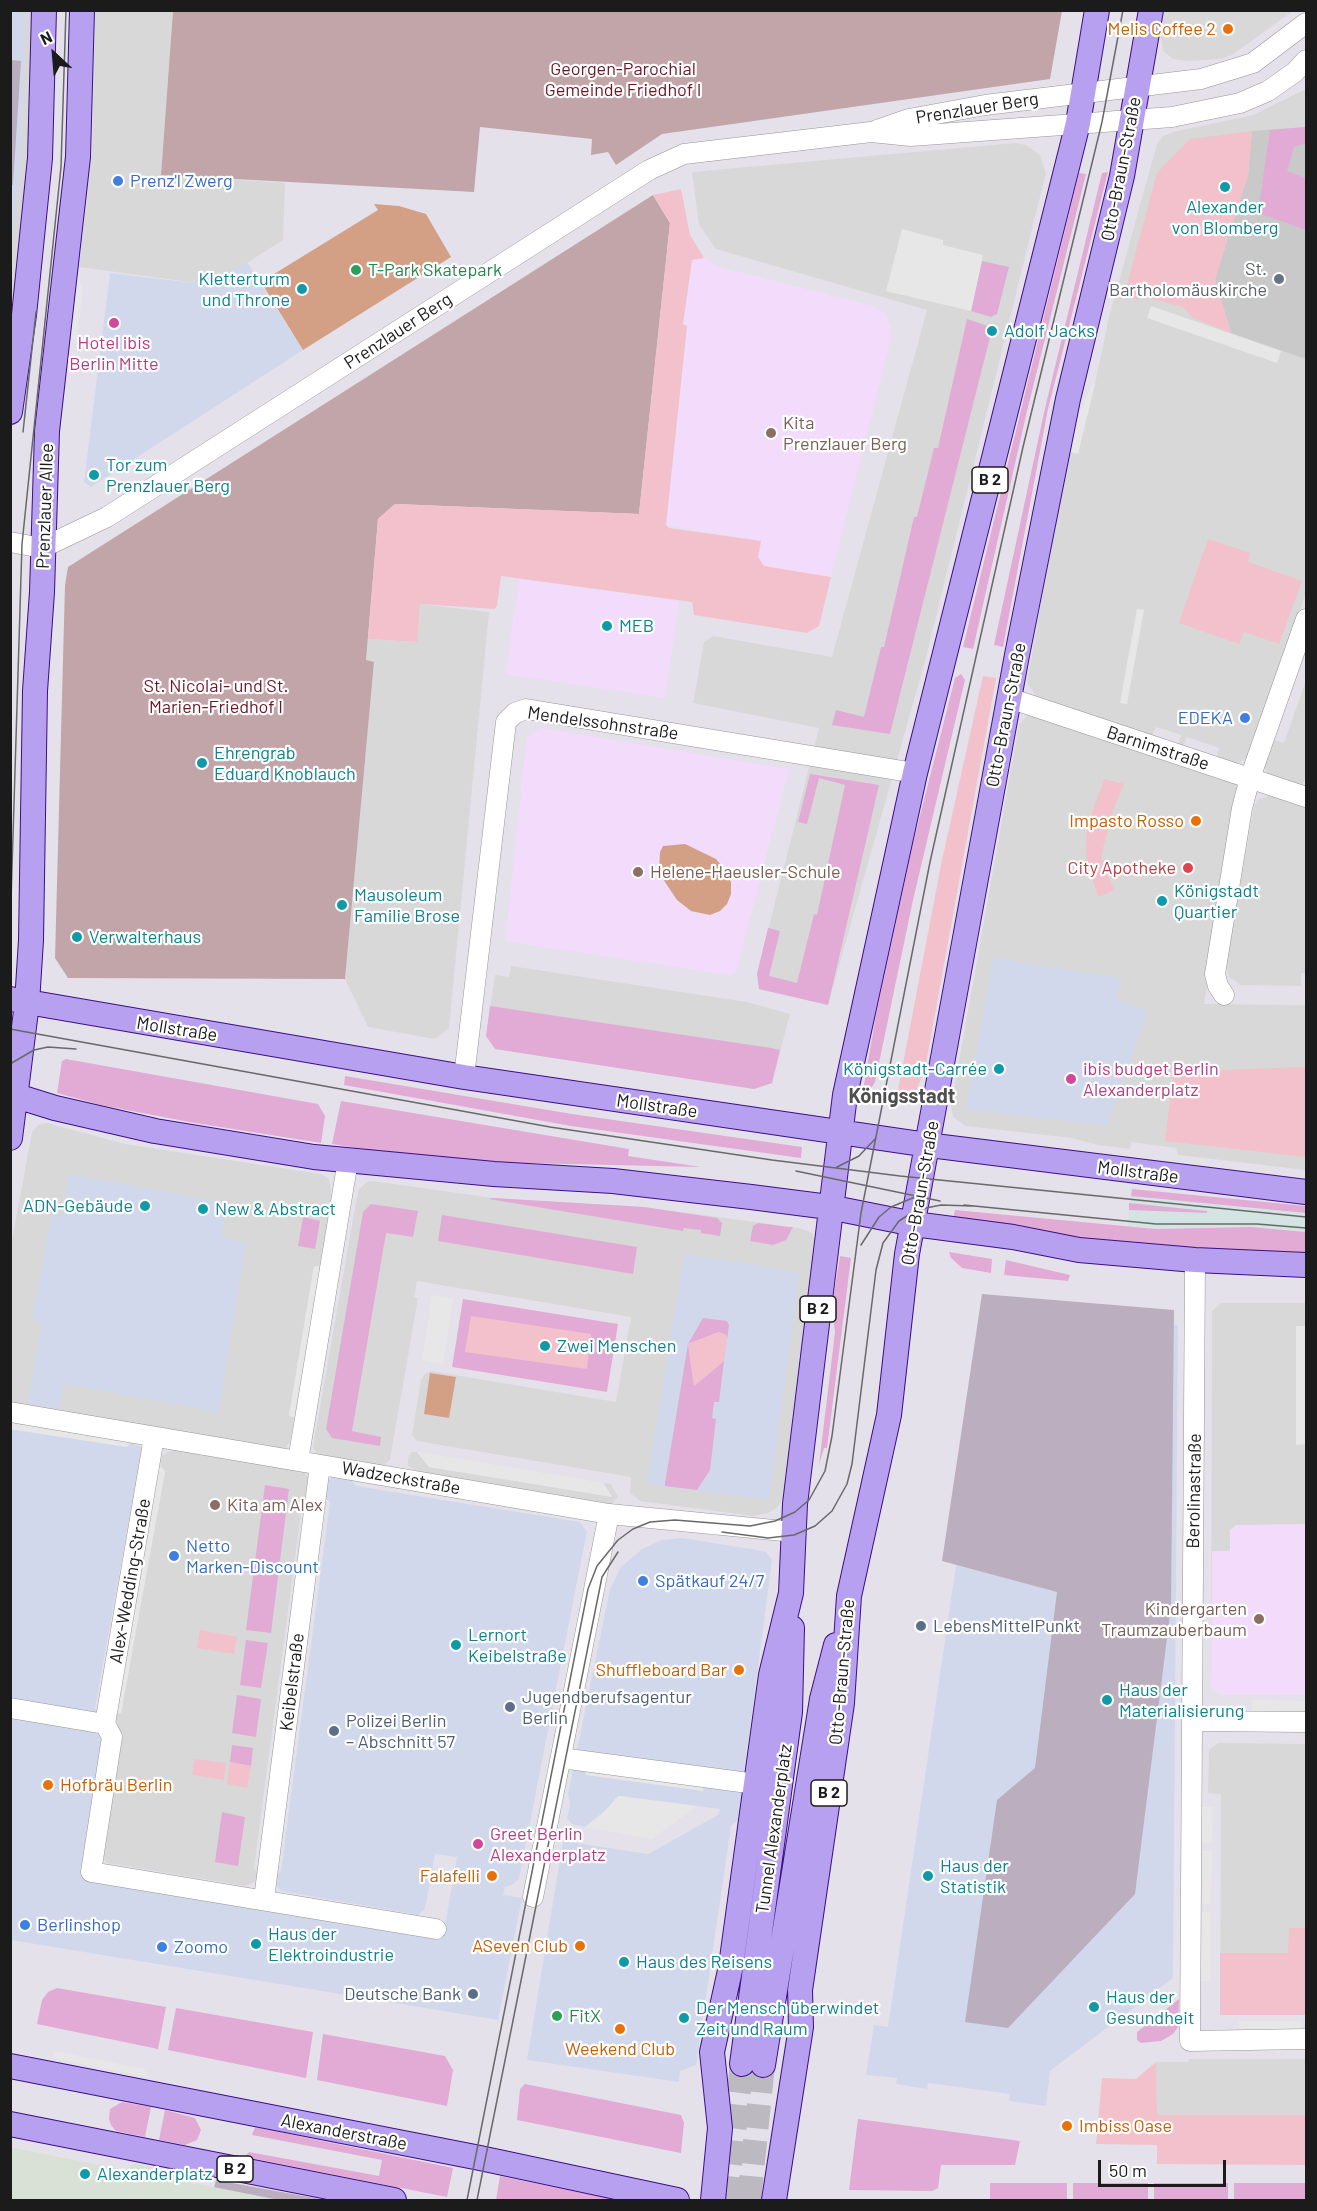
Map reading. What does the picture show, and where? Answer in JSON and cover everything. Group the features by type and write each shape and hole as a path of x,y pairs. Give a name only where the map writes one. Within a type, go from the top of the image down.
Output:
{"main road":[{"path":"10,412 24,315 40,158 44,10"},
{"name":"Prenzlauer Allee","path":"10,1138 19,1001 31,940 35,691 42,592 47,431 78,157 82,10"},
{"name":"B 2","path":"713,2200 720,2128 712,2052 731,1966 771,1675 791,1593 794,1532 830,1207 846,1090 915,773 1078,123 1097,10"},
{"name":"B 2","path":"1137,87 1151,10"},
{"name":"Otto-Braun-Straße","path":"774,2200 801,2027 800,1989 842,1703 849,1596 889,1415 906,1265 1009,699 1068,399 1122,176 1137,87"},
{"name":"Mollstraße","path":"19,1001 464,1077 928,1145 1306,1192"},
{"path":"14,1095 155,1131 348,1160 494,1174 613,1181 830,1207 914,1224 1013,1237 1079,1250 1195,1260 1306,1265"},
{"name":"Tunnel Alexanderplatz","path":"791,1593 790,1712 752,2065 822,1699 849,1596"},
{"name":"Alexanderstraße","path":"10,2067 484,2159 677,2200"},
{"name":"B 2","path":"10,2124 394,2200"}],"street":[{"name":"Prenzlauer Berg","path":"871,132 909,119 931,115 1201,79 1240,69 1303,32"},
{"name":"Prenzlauer Berg","path":"42,548 107,517 663,161 705,150 871,132 911,136 1172,117 1240,103 1282,82 1306,60"},
{"path":"10,542 42,548"},
{"path":"1224,995 1215,974 1250,778 1306,619"},
{"name":"Barnimstraße","path":"1009,699 1306,797"},
{"name":"Mendelssohnstraße","path":"464,1077 506,722 514,713 526,709 915,773"},
{"path":"298,1461 348,1160"},
{"name":"Berolinastraße","path":"1195,1260 1194,1721 1190,2041 1306,2039"},
{"name":"Wadzeckstraße","path":"10,1412 609,1514 794,1532"},
{"name":"Alex-Wedding-Straße","path":"154,1437 105,1724 112,1737 91,1872 264,1899"},
{"name":"Keibelstraße","path":"264,1899 320,1465"},
{"path":"533,1897 609,1514"},
{"path":"10,1708 105,1724"},
{"path":"1194,1721 1306,1722"},
{"path":"561,1758 756,1784"},
{"path":"264,1899 436,1929"}],"shaded area":[{"path":"1165,10 1293,11 1232,55 1221,59 1187,61 1173,59 1163,51 1160,32"},
{"path":"11,11 35,11 32,121 11,339"},
{"path":"11,11 25,11 21,163 11,248"},
{"path":"95,11 173,11 161,175 285,183 283,240 212,285 79,267 92,151"},
{"path":"11,60 21,61 13,185 11,185"},
{"path":"1306,89 1306,593 1247,757 1236,765 1216,758 1219,748 1187,737 1183,747 1178,746 1181,735 1173,732 1156,727 1152,736 1036,697 1027,682 1054,529 1079,413 1091,385 1095,384 1109,317 1157,144 1163,136 1173,132 1253,115"},
{"path":"1306,127 1306,359 1231,333 1215,279 1248,175 1252,131"},
{"path":"1306,127 1306,143 1294,147 1287,171 1306,178 1306,230 1258,213 1270,130"},
{"path":"1252,131 1248,175 1215,279 1231,333 1193,318 1183,307 1145,297 1137,300 1124,296 1157,173 1190,139"},
{"path":"1015,143 1026,145 1040,155 1046,173 925,661 828,1005 759,989 757,974 819,728 693,703 704,642 713,636 832,657 927,310 716,249 699,225 692,172"},
{"path":"1108,172 1048,409 1003,647 994,645 1045,408 1102,173"},
{"path":"1079,173 1086,174 1027,411 973,649 963,647"},
{"path":"681,189 690,235 704,258 692,260 683,324 687,326 666,525 669,528 761,541 758,557 764,566 831,577 819,626 807,633 694,615 692,602 501,576 497,606 494,609 420,604 417,642 368,639 378,519 395,504 639,514 670,223 653,195"},
{"name":"T-Park Skatepark","path":"374,204 399,206 426,214 451,257 303,350 261,282 378,210"},
{"path":"902,229 943,240 943,245 983,255 971,311 886,291"},
{"name":"Kita Prenzlauer Berg","path":"704,258 719,267 874,306 884,313 890,325 890,342 831,577 763,566 758,558 761,541 666,525 687,326 683,325 692,260"},
{"path":"982,261 1009,267 997,314 991,317 971,311"},
{"path":"247,262 303,350 91,487 84,482 110,273 212,285"},
{"path":"77,272 83,291 76,341 70,336"},
{"path":"1151,306 1281,351 1277,363 1147,318"},
{"path":"967,319 988,326 991,333 890,734 832,725 836,710 864,717 881,647 884,647 914,517 917,517 934,448 938,448"},
{"path":"1095,384 1078,454 1070,452 1079,413 1091,385"},
{"path":"1208,539 1250,553 1248,562 1302,581 1279,644 1244,632 1239,644 1179,623"},
{"path":"519,579 679,601 665,698 506,674"},
{"path":"420,604 489,612 449,1028 435,1039 368,1027 345,979 374,662 366,661 368,639 416,642"},
{"path":"1137,609 1144,610 1127,704 1120,703"},
{"path":"961,674 965,680 913,900 875,1082 866,1097 862,1096 876,1015 913,843 955,678"},
{"path":"983,676 996,678 925,1069 912,1101 896,1100 941,865"},
{"path":"1306,680 1306,776 1301,789 1268,775 1264,766 1271,739 1284,743"},
{"path":"1029,714 1236,784 1240,790 1204,1004 1306,1005 1306,1170 1178,1155 1176,1148 1131,1142 1130,1149 1071,1138 966,1126 953,1117 951,1106 1019,724"},
{"name":"Helene-Haeusler-Schule","path":"540,728 789,769 736,972 729,975 505,941 527,737"},
{"path":"810,774 879,785 828,1005 759,989 757,974 768,928 780,931 769,976 797,983 814,914 817,915 845,785 819,778 807,824 798,822"},
{"path":"1104,779 1124,784 1113,810 1101,856 1114,890 1098,897 1086,858 1087,828"},
{"path":"1271,795 1306,806 1306,973 1301,973 1301,986 1241,985 1229,977 1226,964 1254,807 1257,800"},
{"path":"685,844 716,859 726,871 731,882 731,894 727,904 720,911 710,915 691,911 677,900 665,882 659,870 660,852 663,846"},
{"path":"993,958 1114,977 1122,980 1115,999 1148,1011 1107,1125 966,1110"},
{"path":"511,966 747,1002 790,1014 772,1083 754,1089 495,1049 486,1036 495,975 509,977"},
{"path":"490,1006 780,1050 772,1083 754,1089 495,1049 486,1036"},
{"path":"66,1059 318,1104 325,1116 321,1143 189,1122 101,1105 57,1093 62,1061"},
{"path":"1306,1067 1306,1157 1165,1141 1174,1068 1193,1071"},
{"path":"345,1076 572,1114 802,1147 801,1158 571,1126 344,1085"},
{"path":"341,1101 629,1149 628,1156 701,1167 435,1161 332,1144"},
{"path":"47,1123 125,1144 321,1174 329,1179 332,1197 320,1266 314,1266 289,1416 294,1417 290,1442 284,1450 11,1408 11,1246 32,1132 38,1125"},
{"path":"69,1174 227,1203 222,1237 246,1243 219,1412 64,1384 59,1412 27,1407 42,1323 32,1320 52,1213 62,1215"},
{"path":"367,1182 493,1198 644,1207 799,1228 812,1233 816,1241 785,1494 778,1507 768,1513 753,1516 640,1501 630,1493 631,1477 417,1441 412,1435 421,1380 431,1371 616,1402 631,1317 417,1281 414,1297 418,1298 390,1460 382,1466 318,1455 313,1447 356,1202 359,1189"},
{"path":"1132,1189 1306,1206 1306,1213 1131,1196"},
{"path":"1131,1196 1306,1213 1306,1232 1251,1227 1156,1229 1127,1226 1129,1210 1207,1211 1129,1203"},
{"path":"488,1199 644,1207 717,1218 722,1223 720,1236 701,1233 701,1230 684,1228 683,1231"},
{"path":"1129,1203 1207,1211 1207,1213 1129,1210"},
{"path":"371,1204 418,1211 413,1237 386,1233 352,1431 381,1437 380,1446 332,1438 326,1429 363,1212"},
{"path":"955,1210 1156,1229 1251,1227 1306,1232 1306,1254 1112,1244 953,1220"},
{"path":"442,1215 637,1247 633,1274 438,1241"},
{"path":"303,1217 320,1221 315,1249 298,1246"},
{"path":"758,1223 793,1227 786,1240 773,1245 750,1241 753,1226"},
{"path":"949,1252 992,1259 991,1273 962,1268 951,1258"},
{"path":"684,1254 800,1272 769,1500 647,1484"},
{"path":"840,1256 851,1258 827,1448 824,1448 819,1465 835,1332 832,1306"},
{"path":"1006,1260 1070,1275 1068,1281 1004,1275"},
{"path":"314,1266 320,1266 294,1417 289,1416"},
{"path":"982,1294 1174,1310 1171,1606 1135,1894 1008,2028 965,2022 997,1800 1035,1768 1057,1592 942,1561"},
{"path":"432,1295 453,1298 443,1364 422,1360"},
{"path":"463,1299 618,1324 607,1392 452,1367"},
{"path":"1221,1303 1306,1303 1306,1695 1220,1695 1211,1687 1212,1311"},
{"path":"471,1316 591,1334 587,1369 465,1352"},
{"path":"703,1318 727,1321 729,1325 727,1340 726,1335 719,1332 688,1344"},
{"path":"1128,1321 1178,1325 1173,1978 1050,2071 1046,2106 1009,2101 1010,2094 928,2083 927,2089 896,2084 897,2078 866,2075 874,2025 888,2027 985,1369"},
{"path":"1296,1326 1306,1326 1306,1444 1296,1445"},
{"path":"719,1332 726,1335 727,1340 724,1361 694,1386 688,1344"},
{"path":"688,1344 694,1386 724,1361 719,1402 714,1402 712,1418 716,1419 710,1470 697,1490 665,1486"},
{"path":"430,1373 456,1377 449,1418 424,1414"},
{"path":"10,1423 130,1442 127,1447 11,1429"},
{"path":"10,1429 127,1447 130,1442 143,1448 144,1464 139,1465 95,1708 99,1711 98,1718 11,1704"},
{"path":"174,1449 302,1470 309,1478 309,1495 303,1498 254,1868 259,1874 255,1882 246,1886 107,1863 102,1856 99,1839 119,1728 115,1715 121,1713 165,1472 160,1466 162,1456"},
{"path":"412,1452 417,1452 429,1467 612,1496 603,1483 611,1484 618,1497 611,1504 418,1472 408,1466 408,1458"},
{"path":"417,1452 603,1483 612,1497 429,1467"},
{"path":"160,1466 165,1471 121,1713 115,1714"},
{"path":"334,1476 349,1477 356,1486 580,1522 587,1531 519,1879 505,1887 503,1895 522,1898 498,2020 11,1940 10,1714 104,1733 84,1874 444,1931 457,1857 435,1854 425,1909 418,1915 281,1891 275,1883 275,1876 281,1871 330,1502 324,1497 326,1483"},
{"path":"265,1485 289,1489 271,1633 246,1630"},
{"name":"Kindergarten Traumzauberbaum","path":"1306,1524 1306,1695 1220,1695 1211,1687 1212,1551 1230,1551 1230,1530 1236,1525"},
{"path":"683,1538 766,1552 772,1560 738,1820 731,1826 696,2065 680,2071 679,2082 527,2060 563,1841 648,1854 718,1815 720,1809 619,1796 585,1827 572,1824 567,1818 570,1805 568,1794 610,1589 621,1567 642,1549 662,1540"},
{"path":"200,1630 237,1637 234,1654 197,1648"},
{"path":"246,1640 268,1643 261,1688 240,1685"},
{"path":"237,1695 261,1699 256,1737 232,1733"},
{"path":"1252,1700 1306,1701 1306,1714 1252,1714"},
{"path":"1218,1743 1306,1744 1306,2015 1220,2015 1221,1794 1208,1793 1209,1750"},
{"path":"232,1745 253,1748 251,1766 230,1762"},
{"path":"195,1759 226,1763 224,1780 192,1775"},
{"path":"230,1762 251,1766 247,1788 227,1784"},
{"path":"586,1770 704,1786 703,1791 586,1775"},
{"path":"618,1796 697,1806 652,1839 585,1827 605,1811"},
{"path":"1202,1807 1213,1807 1212,1843 1201,1843"},
{"path":"222,1812 245,1817 238,1866 215,1862"},
{"path":"1201,1851 1212,1851 1211,1904 1200,1904"},
{"path":"1200,1912 1211,1912 1210,1981 1199,1981"},
{"path":"1289,1928 1306,1928 1306,2015 1220,2015 1220,1953 1288,1953"},
{"path":"57,1988 166,2007 158,2049 37,2024 42,2000 48,1992"},
{"path":"1179,1999 1178,2027 1173,2034 1161,2041 1141,2043 1137,2040 1137,2032"},
{"path":"176,2008 313,2032 306,2078 168,2050"},
{"path":"1239,2021 1301,2021 1301,2034 1239,2034"},
{"path":"323,2034 445,2056 453,2070 447,2106 317,2080"},
{"path":"54,2051 144,2069 150,2078 53,2058"},
{"path":"1189,2059 1306,2059 1306,2115 1157,2115 1156,2062 1188,2062"},
{"path":"1156,2062 1157,2115 1306,2115 1306,2165 1157,2164 1157,2145 1096,2144 1102,2078 1136,2079"},
{"path":"525,2084 681,2115 684,2123 681,2153 517,2120 520,2089"},
{"path":"122,2102 151,2107 145,2137 116,2131 111,2125 110,2109"},
{"path":"165,2110 195,2118 201,2130 197,2140 185,2145 159,2140"},
{"path":"858,2119 1020,2141 1015,2165 941,2165 938,2188 932,2191 849,2190"},
{"path":"255,2127 453,2168 447,2197 245,2157 249,2152 379,2176 382,2160 252,2135"},
{"name":"Alexanderplatz","path":"10,2147 124,2170 135,2163 157,2168 163,2177 279,2200 11,2200"},
{"path":"500,2176 617,2200 496,2200"},
{"path":"216,2180 325,2200 211,2200"},
{"path":"990,2183 1067,2183 1067,2200 990,2200"},
{"path":"1073,2183 1148,2183 1148,2200 1073,2200"},
{"path":"1154,2183 1228,2183 1228,2200 1154,2200"},
{"path":"1234,2183 1306,2183 1306,2200 1234,2200"}],"green space":[{"name":"Georgen-Parochial Gemeinde Friedhof I","path":"173,10 1062,11 1050,79 662,134 616,165 608,152 591,155 592,139 480,127 474,192 161,175"},
{"name":"St. Nicolai- und St. Marien-Friedhof I","path":"653,195 670,223 639,514 395,504 378,519 366,660 374,662 345,979 68,978 55,958 65,585 68,567"}],"tunnel":[{"path":"726,2200 742,2064"},
{"path":"749,2200 763,2065"}],"tram line":[{"path":"10,933 22,544 61,167 66,10"},
{"path":"467,2200 588,1589 597,1566 618,1540 633,1529 650,1522 675,1520 750,1526 775,1521 795,1512 809,1500 825,1471 832,1436 861,1213 930,862 1023,447 1102,122 1123,10"},
{"path":"23,432 36,312"},
{"path":"10,1029 550,1127 772,1160 900,1176 1306,1217"},
{"path":"10,1064 34,1050 48,1047 76,1049"},
{"path":"837,1167 859,1156 875,1139"},
{"path":"796,1171 940,1201"},
{"path":"861,1245 879,1217 891,1207 915,1197"},
{"path":"722,1532 768,1538 794,1535 815,1526 832,1511 847,1484 852,1464 876,1270 883,1243 899,1221 916,1210 941,1205 972,1206"},
{"path":"964,1205 1156,1224 1257,1224 1306,1228"},
{"path":"477,2200 602,1577 618,1552"}],"place":[{"name":"Melis Coffee 2","path":"1228,29"},
{"name":"Prenz'l Zwerg","path":"118,181"},
{"name":"Alexander von Blomberg","path":"1225,187"},
{"name":"T-Park Skatepark","path":"356,270"},
{"name":"St. Bartholomäuskirche","path":"1279,279"},
{"name":"Kletterturm und Throne","path":"302,289"},
{"name":"Hotel ibis Berlin Mitte","path":"114,323"},
{"name":"Adolf Jacks","path":"992,331"},
{"name":"Kita Prenzlauer Berg","path":"771,433"},
{"name":"Tor zum Prenzlauer Berg","path":"94,475"},
{"name":"MEB","path":"607,626"},
{"name":"EDEKA","path":"1245,718"},
{"name":"Ehrengrab Eduard Knoblauch","path":"202,763"},
{"name":"Impasto Rosso","path":"1196,821"},
{"name":"City Apotheke","path":"1188,868"},
{"name":"Helene-Haeusler-Schule","path":"638,872"},
{"name":"Königstadt Quartier","path":"1162,901"},
{"name":"Mausoleum Familie Brose","path":"342,905"},
{"name":"Verwalterhaus","path":"77,937"},
{"name":"Königstadt-Carrée","path":"999,1069"},
{"name":"ibis budget Berlin Alexanderplatz","path":"1071,1079"},
{"name":"ADN-Gebäude","path":"145,1206"},
{"name":"New & Abstract","path":"203,1209"},
{"name":"Zwei Menschen","path":"545,1346"},
{"name":"Kita am Alex","path":"215,1505"},
{"name":"Netto Marken-Discount","path":"174,1556"},
{"name":"Spätkauf 24/7","path":"643,1581"},
{"name":"Kindergarten Traumzauberbaum","path":"1259,1619"},
{"name":"LebensMittelPunkt","path":"921,1626"},
{"name":"Lernort Keibelstraße","path":"456,1645"},
{"name":"Shuffleboard Bar","path":"739,1670"},
{"name":"Haus der Materialisierung","path":"1107,1700"},
{"name":"Jugendberufsagentur Berlin","path":"510,1707"},
{"name":"Polizei Berlin – Abschnitt 57","path":"334,1731"},
{"name":"Hofbräu Berlin","path":"48,1785"},
{"name":"Greet Berlin Alexanderplatz","path":"478,1844"},
{"name":"Falafelli","path":"492,1876"},
{"name":"Haus der Statistik","path":"928,1876"},
{"name":"Berlinshop","path":"25,1925"},
{"name":"Haus der Elektroindustrie","path":"256,1944"},
{"name":"ASeven Club","path":"580,1946"},
{"name":"Zoomo","path":"162,1947"},
{"name":"Haus des Reisens","path":"624,1962"},
{"name":"Deutsche Bank","path":"473,1994"},
{"name":"Haus der Gesundheit","path":"1094,2007"},
{"name":"FitX","path":"557,2016"},
{"name":"Der Mensch überwindet Zeit und Raum","path":"684,2018"},
{"name":"Weekend Club","path":"620,2029"},
{"name":"Imbiss Oase","path":"1067,2126"},
{"name":"Alexanderplatz","path":"85,2174"}],"district":[{"name":"Königsstadt","path":"902,1096"}]}
